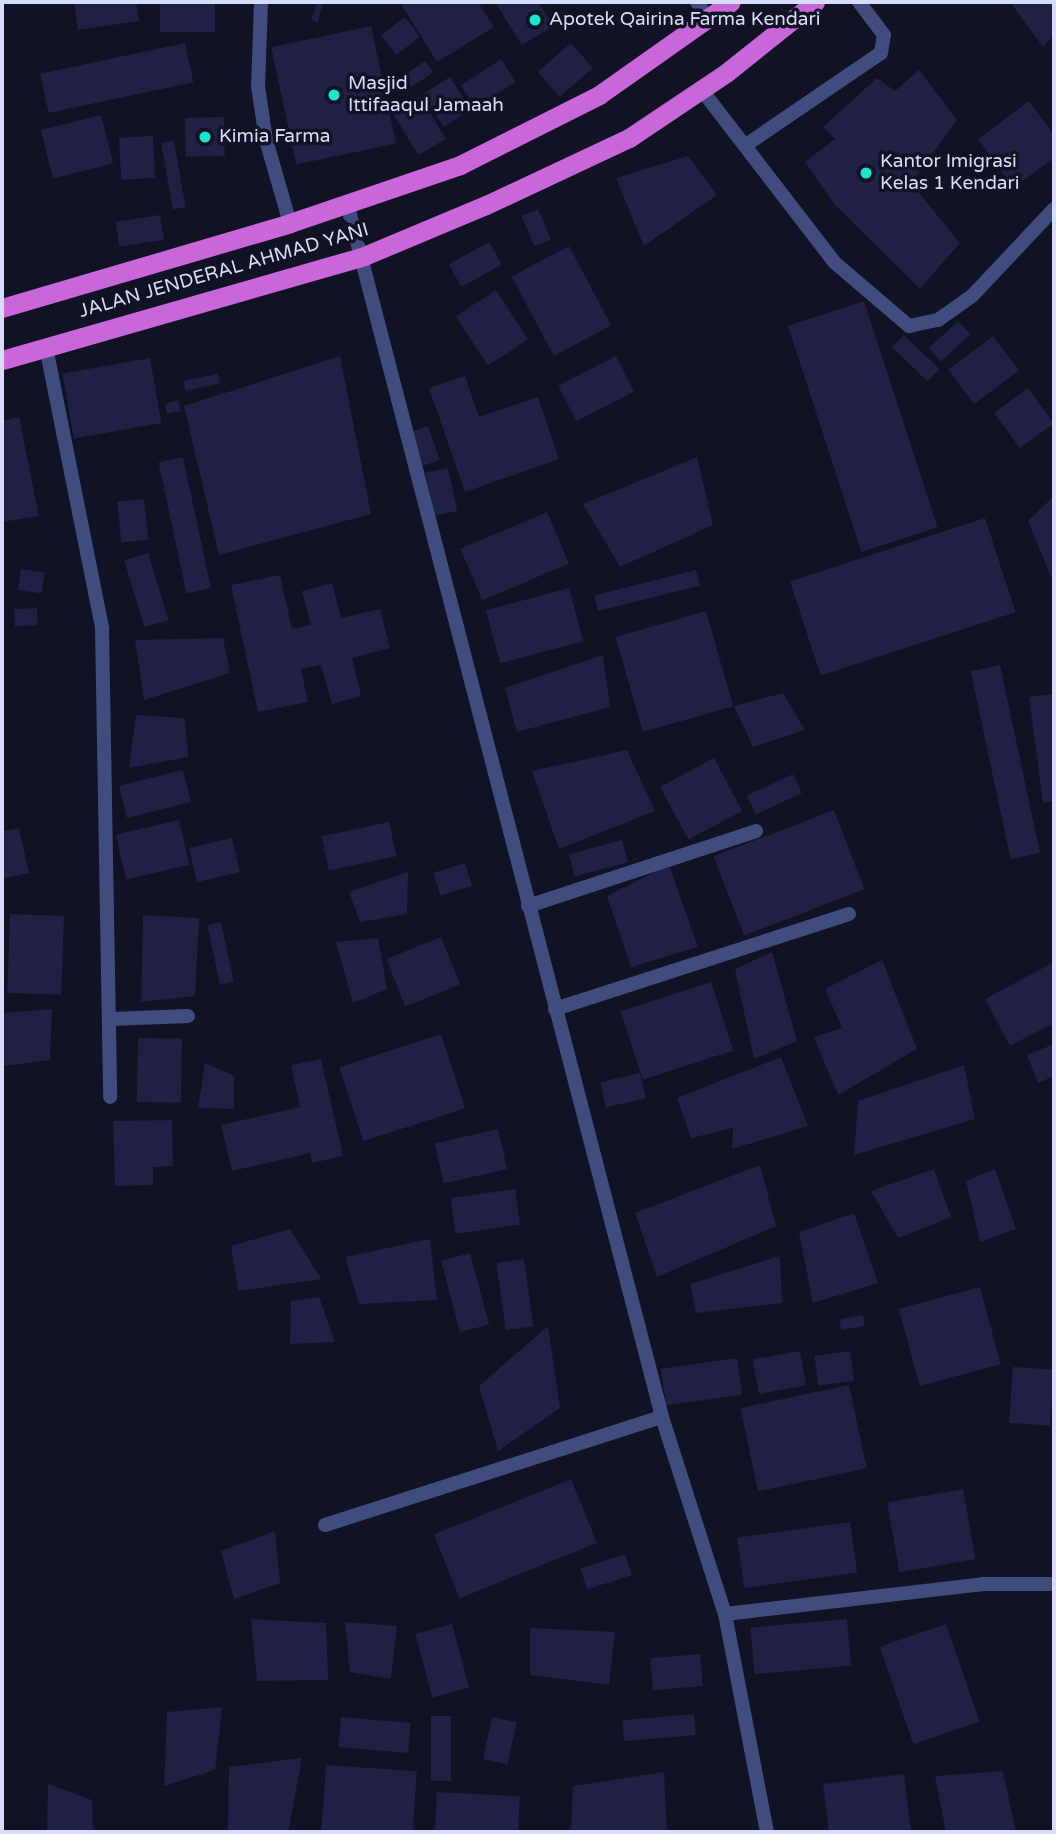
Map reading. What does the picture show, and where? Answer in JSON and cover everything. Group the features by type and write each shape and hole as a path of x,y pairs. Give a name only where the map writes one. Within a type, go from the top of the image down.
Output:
{"highway":[{"name":"JALAN JENDERAL AHMAD YANI","path":"2,307 290,223 460,165 521,137 599,95 731,2"},
{"name":"JALAN JENDERAL AHMAD YANI","path":"2,360 364,256 629,138 701,89 815,2"}],"street":[{"path":"261,2 258,86 266,140 290,223"},
{"path":"697,2 709,20"},
{"path":"746,145 881,52 884,35 859,2"},
{"path":"701,89 834,262 909,326 938,320 972,296 1054,209"},
{"path":"347,203 364,256 528,906 662,1417 725,1614 767,1832"},
{"path":"46,347 102,628 110,1097"},
{"path":"528,906 757,831"},
{"path":"555,1009 849,914"},
{"path":"110,1019 188,1016"},
{"path":"325,1525 662,1417"},
{"path":"725,1614 983,1584 1054,1584"}],"building":[{"path":"74,2 136,2 139,21 78,30"},
{"path":"160,2 215,2 215,32 160,32"},
{"path":"317,2 323,2 318,22 311,20"},
{"path":"400,2 478,2 494,27 437,62"},
{"path":"495,2 538,2 553,26 522,45"},
{"path":"1010,2 1054,2 1054,35 1043,47"},
{"path":"405,17 420,37 396,55 381,35"},
{"name":"Masjid Ittifaaqul Jamaah","path":"371,26 396,143 296,165 271,47"},
{"path":"185,43 193,82 49,113 40,74"},
{"path":"571,43 593,68 559,97 538,72"},
{"path":"501,59 516,82 475,108 461,85"},
{"path":"425,61 433,73 411,87 403,76"},
{"name":"Kantor Imigrasi Kelas 1 Kendari","path":"919,70 957,120 911,183 960,243 920,289 835,205 805,162 835,139 823,127 877,78 895,91"},
{"path":"450,77 471,110 444,127 423,94"},
{"path":"420,96 446,139 418,155 393,112"},
{"path":"1029,101 1054,135 1054,158 1013,188 978,139"},
{"path":"101,115 113,164 53,179 41,130"},
{"name":"Kimia Farma","path":"224,117 225,156 186,157 185,118"},
{"path":"153,136 155,178 121,180 119,138"},
{"path":"174,141 186,207 173,209 161,143"},
{"path":"688,156 717,195 644,246 616,178"},
{"path":"538,209 551,239 534,246 521,216"},
{"path":"160,215 164,240 119,247 116,222"},
{"path":"489,242 502,265 461,287 449,264"},
{"path":"569,246 611,325 554,356 512,277"},
{"path":"496,290 528,339 488,366 456,316"},
{"path":"864,301 938,527 861,552 788,326"},
{"path":"958,321 970,334 941,361 929,348"},
{"path":"904,335 939,369 927,381 892,347"},
{"path":"993,336 1019,370 974,404 948,370"},
{"path":"340,356 371,514 219,555 184,406"},
{"path":"616,356 634,392 576,421 558,386"},
{"path":"150,358 161,423 74,438 62,373"},
{"path":"218,374 220,384 186,390 184,381"},
{"path":"465,376 479,417 538,397 559,459 465,492 429,388"},
{"path":"1028,388 1054,424 1020,448 994,413"},
{"path":"178,400 181,411 167,414 165,404"},
{"path":"19,417 39,516 2,522 2,421"},
{"path":"428,426 440,460 423,466 411,432"},
{"path":"183,457 211,588 186,593 159,462"},
{"path":"697,457 713,525 620,567 583,504"},
{"path":"448,468 457,511 435,516 426,473"},
{"path":"1054,496 1054,584 1028,521"},
{"path":"144,499 148,540 121,543 117,502"},
{"path":"547,512 569,564 482,600 460,549"},
{"path":"985,518 1016,612 821,676 790,581"},
{"path":"148,553 168,620 145,627 124,560"},
{"path":"21,569 45,573 41,593 18,590"},
{"path":"696,570 700,586 598,611 594,595"},
{"path":"280,575 292,629 311,625 302,591 332,583 341,618 380,609 390,648 352,658 361,696 332,704 321,665 301,669 308,702 258,712 231,585"},
{"path":"569,588 583,641 500,663 486,610"},
{"path":"37,608 38,625 15,626 14,609"},
{"path":"706,611 733,706 643,732 616,637"},
{"path":"223,638 230,673 144,700 135,640"},
{"path":"603,655 610,707 517,732 505,688"},
{"path":"1000,665 1040,853 1011,859 971,671"},
{"path":"783,693 805,730 753,747 734,706"},
{"path":"1054,694 1054,801 1043,803 1029,697"},
{"path":"136,715 185,718 188,757 129,768"},
{"path":"627,750 655,811 559,849 532,771"},
{"path":"714,758 742,811 688,840 660,787"},
{"path":"183,770 191,802 127,818 119,786"},
{"path":"793,774 802,793 756,815 747,796"},
{"path":"834,810 864,889 744,936 714,856"},
{"path":"179,820 189,865 126,879 116,835"},
{"path":"389,822 396,856 329,871 322,836"},
{"path":"19,828 29,873 2,879 2,831"},
{"path":"232,838 240,872 197,882 189,848"},
{"path":"622,840 628,862 575,876 569,854"},
{"path":"465,863 472,886 440,896 433,873"},
{"path":"669,865 698,947 631,967 607,896"},
{"path":"408,872 407,914 360,922 349,892"},
{"path":"10,914 64,916 61,995 7,993"},
{"path":"143,915 199,918 195,996 141,1002"},
{"path":"221,922 234,982 220,985 207,925"},
{"path":"441,937 460,984 405,1006 386,959"},
{"path":"378,938 387,989 353,1003 336,942"},
{"path":"772,952 797,1041 754,1059 735,969"},
{"path":"882,960 917,1049 838,1095 814,1037 842,1028 825,989"},
{"path":"1054,962 1054,1023 1010,1046 985,999"},
{"path":"711,982 733,1050 643,1080 621,1011"},
{"path":"52,1009 50,1060 2,1066 2,1013"},
{"path":"441,1034 465,1108 363,1141 339,1067"},
{"path":"138,1038 182,1039 181,1103 137,1102"},
{"path":"1054,1044 1054,1076 1038,1083 1027,1055"},
{"path":"781,1057 808,1126 732,1149 733,1128 691,1138 677,1098"},
{"path":"321,1059 343,1156 312,1163 310,1153 232,1171 221,1125 300,1107 291,1065"},
{"path":"205,1063 234,1076 234,1109 198,1108"},
{"path":"964,1065 975,1119 854,1155 858,1101"},
{"path":"640,1073 646,1098 606,1108 600,1082"},
{"path":"172,1120 173,1166 153,1167 153,1185 115,1186 113,1121"},
{"path":"498,1129 507,1169 444,1184 435,1144"},
{"path":"760,1165 776,1226 657,1277 635,1213"},
{"path":"934,1169 951,1217 898,1238 871,1191"},
{"path":"995,1169 1016,1229 980,1242 966,1181"},
{"path":"515,1189 520,1225 456,1234 451,1198"},
{"path":"854,1213 878,1283 813,1303 799,1232"},
{"path":"290,1229 321,1279 238,1291 231,1246"},
{"path":"430,1239 437,1300 359,1304 345,1257"},
{"path":"470,1253 489,1324 460,1332 441,1261"},
{"path":"780,1256 782,1303 696,1313 690,1284"},
{"path":"524,1259 533,1326 506,1330 496,1263"},
{"path":"980,1287 1001,1364 920,1386 899,1309"},
{"path":"319,1297 335,1342 290,1344 291,1301"},
{"path":"863,1315 865,1326 841,1330 839,1319"},
{"path":"548,1326 560,1408 498,1451 479,1386"},
{"path":"800,1351 806,1385 759,1394 753,1359"},
{"path":"850,1351 854,1381 819,1386 814,1356"},
{"path":"737,1358 742,1395 666,1405 661,1369"},
{"path":"1013,1367 1054,1370 1050,1426 1009,1423"},
{"path":"849,1385 867,1468 758,1491 740,1408"},
{"path":"571,1479 597,1543 460,1598 434,1534"},
{"path":"963,1489 975,1559 899,1572 887,1502"},
{"path":"850,1522 857,1573 744,1588 737,1538"},
{"path":"275,1531 280,1583 234,1599 221,1551"},
{"path":"625,1554 632,1575 587,1589 580,1569"},
{"path":"251,1619 326,1623 328,1680 257,1681"},
{"path":"847,1619 851,1666 754,1674 750,1627"},
{"path":"345,1622 397,1626 391,1679 350,1672"},
{"path":"452,1624 469,1688 432,1698 415,1634"},
{"path":"946,1624 980,1721 913,1744 880,1647"},
{"path":"530,1628 615,1632 609,1685 530,1675"},
{"path":"700,1654 703,1686 653,1690 650,1658"},
{"path":"222,1707 215,1770 164,1786 167,1712"},
{"path":"694,1714 696,1735 624,1741 622,1720"},
{"path":"431,1716 451,1716 451,1781 431,1781"},
{"path":"341,1717 411,1723 408,1753 338,1747"},
{"path":"492,1717 516,1722 508,1764 483,1759"},
{"path":"302,1758 288,1832 228,1832 229,1767"},
{"path":"326,1765 417,1771 413,1832 321,1832"},
{"path":"1003,1771 1016,1832 946,1832 935,1776"},
{"path":"664,1772 667,1832 571,1832 573,1786"},
{"path":"904,1774 911,1832 829,1832 823,1784"},
{"path":"48,1784 92,1800 93,1832 47,1832"},
{"path":"437,1792 520,1796 518,1832 435,1832"}],"place":[{"name":"Apotek Qairina Farma Kendari","path":"535,20"},
{"name":"Masjid Ittifaaqul Jamaah","path":"334,95"},
{"name":"Kimia Farma","path":"205,137"},
{"name":"Kantor Imigrasi Kelas 1 Kendari","path":"866,173"}]}
